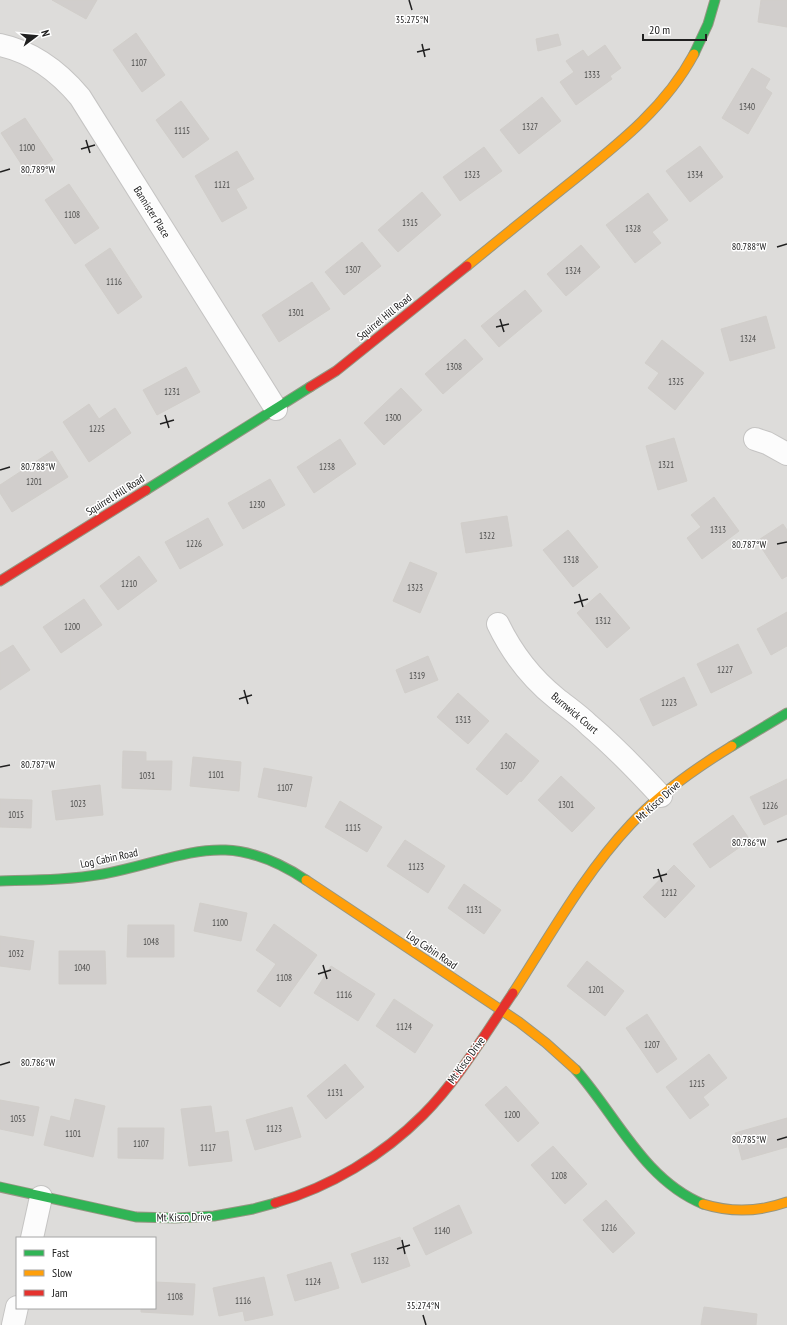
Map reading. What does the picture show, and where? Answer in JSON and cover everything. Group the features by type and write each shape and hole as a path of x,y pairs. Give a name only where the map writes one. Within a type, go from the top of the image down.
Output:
{"street":[{"name":"Squirrel Hill Road","path":"0,581 336,371 644,121 680,79 699,46 715,0"},
{"name":"Bannister Place","path":"0,46 34,58 47,65 80,97 276,409"},
{"path":"755,439 767,443 787,454"},
{"name":"Burnwick Court","path":"498,624 516,658 554,697 589,724 626,759 660,796"},
{"name":"Mt Kisco Drive","path":"0,1187 136,1217 158,1219 203,1218 268,1206 310,1192 352,1170 389,1145 421,1117 453,1079 501,1011 595,868 632,824 660,796 710,758 787,713"},
{"name":"Log Cabin Road","path":"0,881 52,880 102,874 189,850 216,848 243,851 269,859 303,878 501,1011 560,1054 596,1095 653,1170 671,1187 693,1200 716,1208 754,1211 787,1202"},
{"path":"32,1237 41,1197"},
{"path":"13,1325 17,1309"}],"shaded area":[{"path":"0,0 787,0 787,1325 0,1325"}],"building":[{"path":"52,0 97,0 86,19"},
{"path":"761,0 787,0 787,27 758,22"},
{"path":"136,33 165,75 142,92 113,50"},
{"path":"558,34 561,45 538,51 536,39"},
{"path":"605,45 621,68 610,76 612,79 576,105 560,82 574,72 566,61 583,50 588,57"},
{"path":"752,68 770,79 765,88 772,93 748,134 722,118"},
{"path":"542,97 561,121 519,154 500,130"},
{"path":"181,101 209,139 183,158 156,120"},
{"path":"25,118 53,160 29,176 1,133"},
{"path":"700,146 723,177 690,202 666,171"},
{"path":"484,147 502,171 460,201 443,177"},
{"path":"237,151 254,179 236,189 247,208 222,222 195,176"},
{"path":"69,184 99,228 75,244 45,200"},
{"path":"422,192 441,215 398,252 378,230"},
{"path":"648,193 668,220 652,232 661,243 635,263 606,225"},
{"path":"362,242 381,266 344,295 325,272"},
{"path":"581,245 600,267 566,296 547,274"},
{"path":"110,248 142,297 118,314 85,265"},
{"path":"312,282 330,309 279,342 262,315"},
{"path":"525,290 542,311 499,347 481,326"},
{"path":"766,316 775,348 730,361 721,329"},
{"path":"465,339 483,359 443,394 425,374"},
{"path":"662,340 704,373 675,410 648,388 659,373 645,363"},
{"path":"186,367 200,392 157,415 143,390"},
{"path":"401,388 422,410 384,445 364,423"},
{"path":"89,404 99,419 115,408 131,433 89,462 63,422"},
{"path":"674,438 687,481 658,490 646,446"},
{"path":"340,439 356,464 314,493 297,467"},
{"path":"52,451 68,477 12,512 0,493 0,485"},
{"path":"270,479 285,505 243,529 228,503"},
{"path":"714,497 739,531 702,559 687,538 701,527 691,515"},
{"path":"507,516 512,546 466,553 461,523"},
{"path":"208,518 223,545 180,569 165,542"},
{"path":"783,524 787,530 787,576 782,579 757,541"},
{"path":"568,530 598,567 573,587 543,550"},
{"path":"139,556 157,581 118,610 100,586"},
{"path":"410,562 437,573 420,613 393,601"},
{"path":"600,593 630,628 607,648 577,613"},
{"path":"84,599 102,625 61,653 43,627"},
{"path":"787,612 787,646 771,655 757,629"},
{"path":"738,644 752,673 711,693 697,664"},
{"path":"13,645 30,670 0,690 0,653"},
{"path":"428,656 438,680 405,693 396,670"},
{"path":"684,677 697,705 653,726 640,699"},
{"path":"458,693 489,721 468,744 437,717"},
{"path":"506,733 539,761 521,782 520,781 507,795 476,769"},
{"path":"123,751 146,752 146,761 172,761 171,790 122,788"},
{"path":"193,757 241,762 239,791 190,786"},
{"path":"264,768 312,777 306,807 258,797"},
{"path":"561,776 595,808 572,832 538,800"},
{"path":"787,779 787,814 764,825 750,797"},
{"path":"100,785 103,815 56,820 52,791"},
{"path":"0,799 32,800 31,828 0,827"},
{"path":"340,801 382,827 367,852 325,827"},
{"path":"733,815 750,840 710,868 693,844"},
{"path":"405,840 445,866 428,893 387,866"},
{"path":"674,865 695,886 665,918 643,897"},
{"path":"464,884 501,910 484,934 448,908"},
{"path":"200,903 247,913 241,941 194,931"},
{"path":"274,924 317,955 280,1007 257,991 276,964 256,950"},
{"path":"128,925 174,925 174,957 127,957"},
{"path":"0,936 34,941 30,970 0,966"},
{"path":"59,951 105,951 106,984 59,984"},
{"path":"587,961 624,991 605,1016 567,986"},
{"path":"331,966 375,994 358,1021 314,993"},
{"path":"394,999 433,1025 415,1053 376,1026"},
{"path":"647,1014 677,1059 657,1073 626,1028"},
{"path":"709,1054 727,1078 703,1097 709,1105 690,1119 666,1087"},
{"path":"345,1064 364,1087 326,1119 307,1096"},
{"path":"506,1086 539,1123 518,1142 485,1105"},
{"path":"75,1099 105,1106 93,1157 44,1145 51,1116 70,1121"},
{"path":"0,1100 39,1107 33,1136 0,1129"},
{"path":"211,1106 215,1133 228,1131 232,1161 189,1166 181,1109"},
{"path":"292,1107 301,1137 255,1150 246,1120"},
{"path":"787,1118 787,1147 742,1160 735,1133"},
{"path":"118,1128 164,1128 163,1159 118,1158"},
{"path":"553,1146 587,1184 565,1204 531,1165"},
{"path":"606,1200 635,1233 613,1253 583,1220"},
{"path":"459,1205 472,1233 426,1255 413,1228"},
{"path":"400,1237 410,1266 362,1283 351,1254"},
{"path":"331,1262 339,1288 295,1301 287,1275"},
{"path":"264,1277 273,1315 245,1321 243,1311 219,1316 213,1288"},
{"path":"156,1282 195,1284 193,1315 141,1312 141,1309 156,1309"},
{"path":"704,1307 757,1314 756,1325 701,1325"}],"traffic: fast":[{"path":"694,54 708,24 715,0"},
{"path":"146,490 310,387"},
{"path":"732,746 787,713"},
{"path":"0,881 90,876 182,855 205,851 228,850 252,854 277,864 306,880"},
{"path":"576,1070 647,1163 682,1193 703,1204"},
{"path":"0,1187 136,1217 175,1218 214,1216 253,1209 275,1203"}],"traffic: slow":[{"path":"467,266 606,154 639,124 669,92 694,54"},
{"path":"513,993 583,884 614,843 631,824 666,791 732,746"},
{"path":"306,880 519,1022 546,1043 576,1070"},
{"path":"703,1204 724,1209 745,1210 766,1208 787,1202"}],"traffic: jam":[{"path":"310,387 336,371 467,266"},
{"path":"0,581 146,490"},
{"path":"275,1203 316,1188 335,1179 373,1157 407,1130 423,1115 448,1087 471,1056 513,993"}]}
